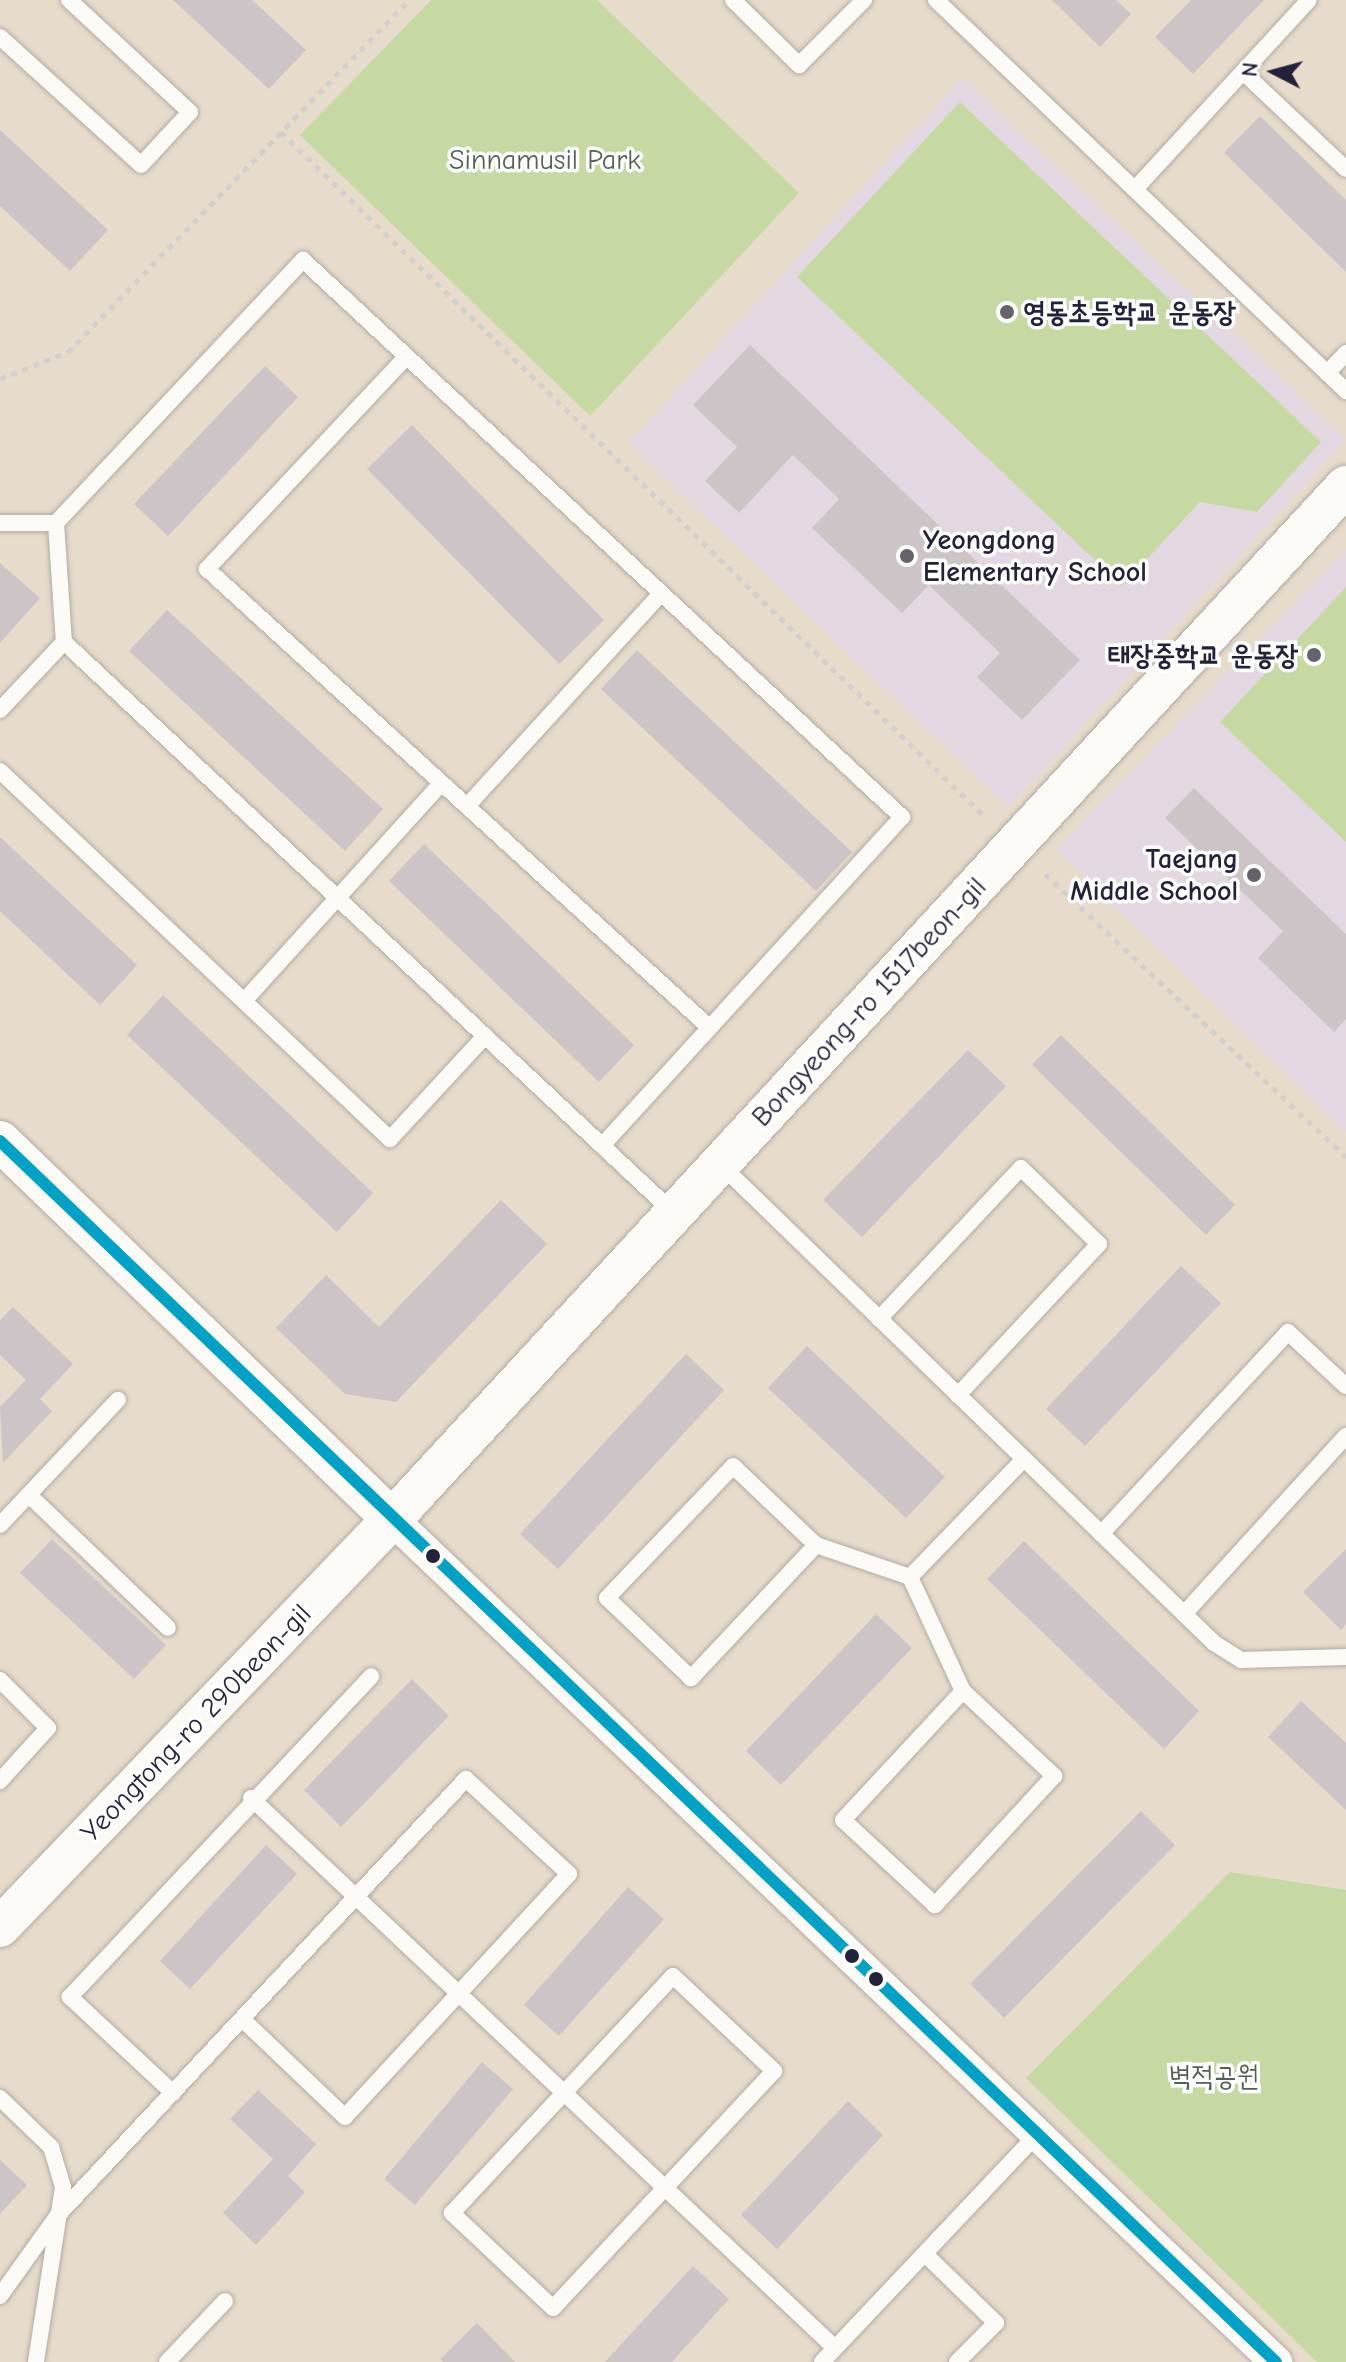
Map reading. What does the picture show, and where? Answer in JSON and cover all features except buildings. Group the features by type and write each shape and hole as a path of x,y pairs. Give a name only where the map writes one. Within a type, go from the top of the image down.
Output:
{"street":[{"name":"Bongyeong-ro 1517beon-gil","path":"392,1519 1346,486"},
{"path":"0,1141 1276,2362"},
{"name":"Yeongtong-ro 290beon-gil","path":"0,1927 392,1519"}],"lane":[{"path":"0,37 141,165 190,112 69,0"},
{"path":"733,0 799,65 864,0"},
{"path":"936,0 1346,391"},
{"path":"1136,188 1309,0"},
{"path":"1243,72 1346,169"},
{"path":"0,523 56,523 303,260 659,596 902,817 602,1145"},
{"path":"1327,373 1346,353"},
{"path":"406,357 207,569 709,1027"},
{"path":"56,523 64,642 674,1213"},
{"path":"468,805 659,596"},
{"path":"0,710 64,642"},
{"path":"0,771 390,1139 485,1036"},
{"path":"244,1001 442,783"},
{"path":"719,1164 1184,1614 1241,1660 1346,1657"},
{"path":"879,1319 1021,1168 1032,1178 1099,1244 958,1395"},
{"path":"1101,1534 1288,1332 1346,1386"},
{"path":"0,1525 118,1400"},
{"path":"1184,1614 1346,1436"},
{"path":"910,1577 1024,1459"},
{"path":"816,1545 691,1678 607,1598 733,1466 816,1545 910,1577 963,1691 1054,1776 935,1905 843,1820 963,1691"},
{"path":"29,1495 168,1628"},
{"path":"173,2093 70,1997 371,1676"},
{"path":"0,1680 48,1728 0,1781"},
{"path":"0,2296 58,2215 466,1779 569,1874 345,2117 242,2019"},
{"path":"252,1800 835,2348"},
{"path":"673,1976 774,2071 665,2188 553,2308 452,2213 673,1976"},
{"path":"0,2098 51,2147 63,2187 36,2362"},
{"path":"822,2362 1037,2135"},
{"path":"925,2254 996,2323 957,2362"},
{"path":"167,2362 225,2301"}],"path":[{"path":"0,379 68,352 409,0"},
{"path":"281,132 984,816"},
{"path":"1045,874 1346,1157"}],"shaded area":[{"path":"962,78 1346,439 1008,807 629,443"},
{"path":"1346,550 1346,1132 1056,849"}],"green space":[{"name":"Sinnamusil Park","path":"431,0 597,0 799,193 590,416 300,135"},
{"name":"영동초등학교 운동장","path":"960,102 1321,442 1257,512 1200,502 1122,586 797,277"},
{"name":"태장중학교 운동장","path":"1346,587 1346,842 1220,722"},
{"name":"벽적공원","path":"1230,1872 1346,1890 1346,2362 1317,2362 1026,2078"}],"transit line":[{"path":"0,1141 1276,2362"}],"place":[{"name":"영동초등학교 운동장","path":"1007,312"},
{"name":"Yeongdong Elementary School","path":"907,556"},
{"name":"태장중학교 운동장","path":"1314,655"},
{"name":"Taejang Middle School","path":"1254,875"}]}
